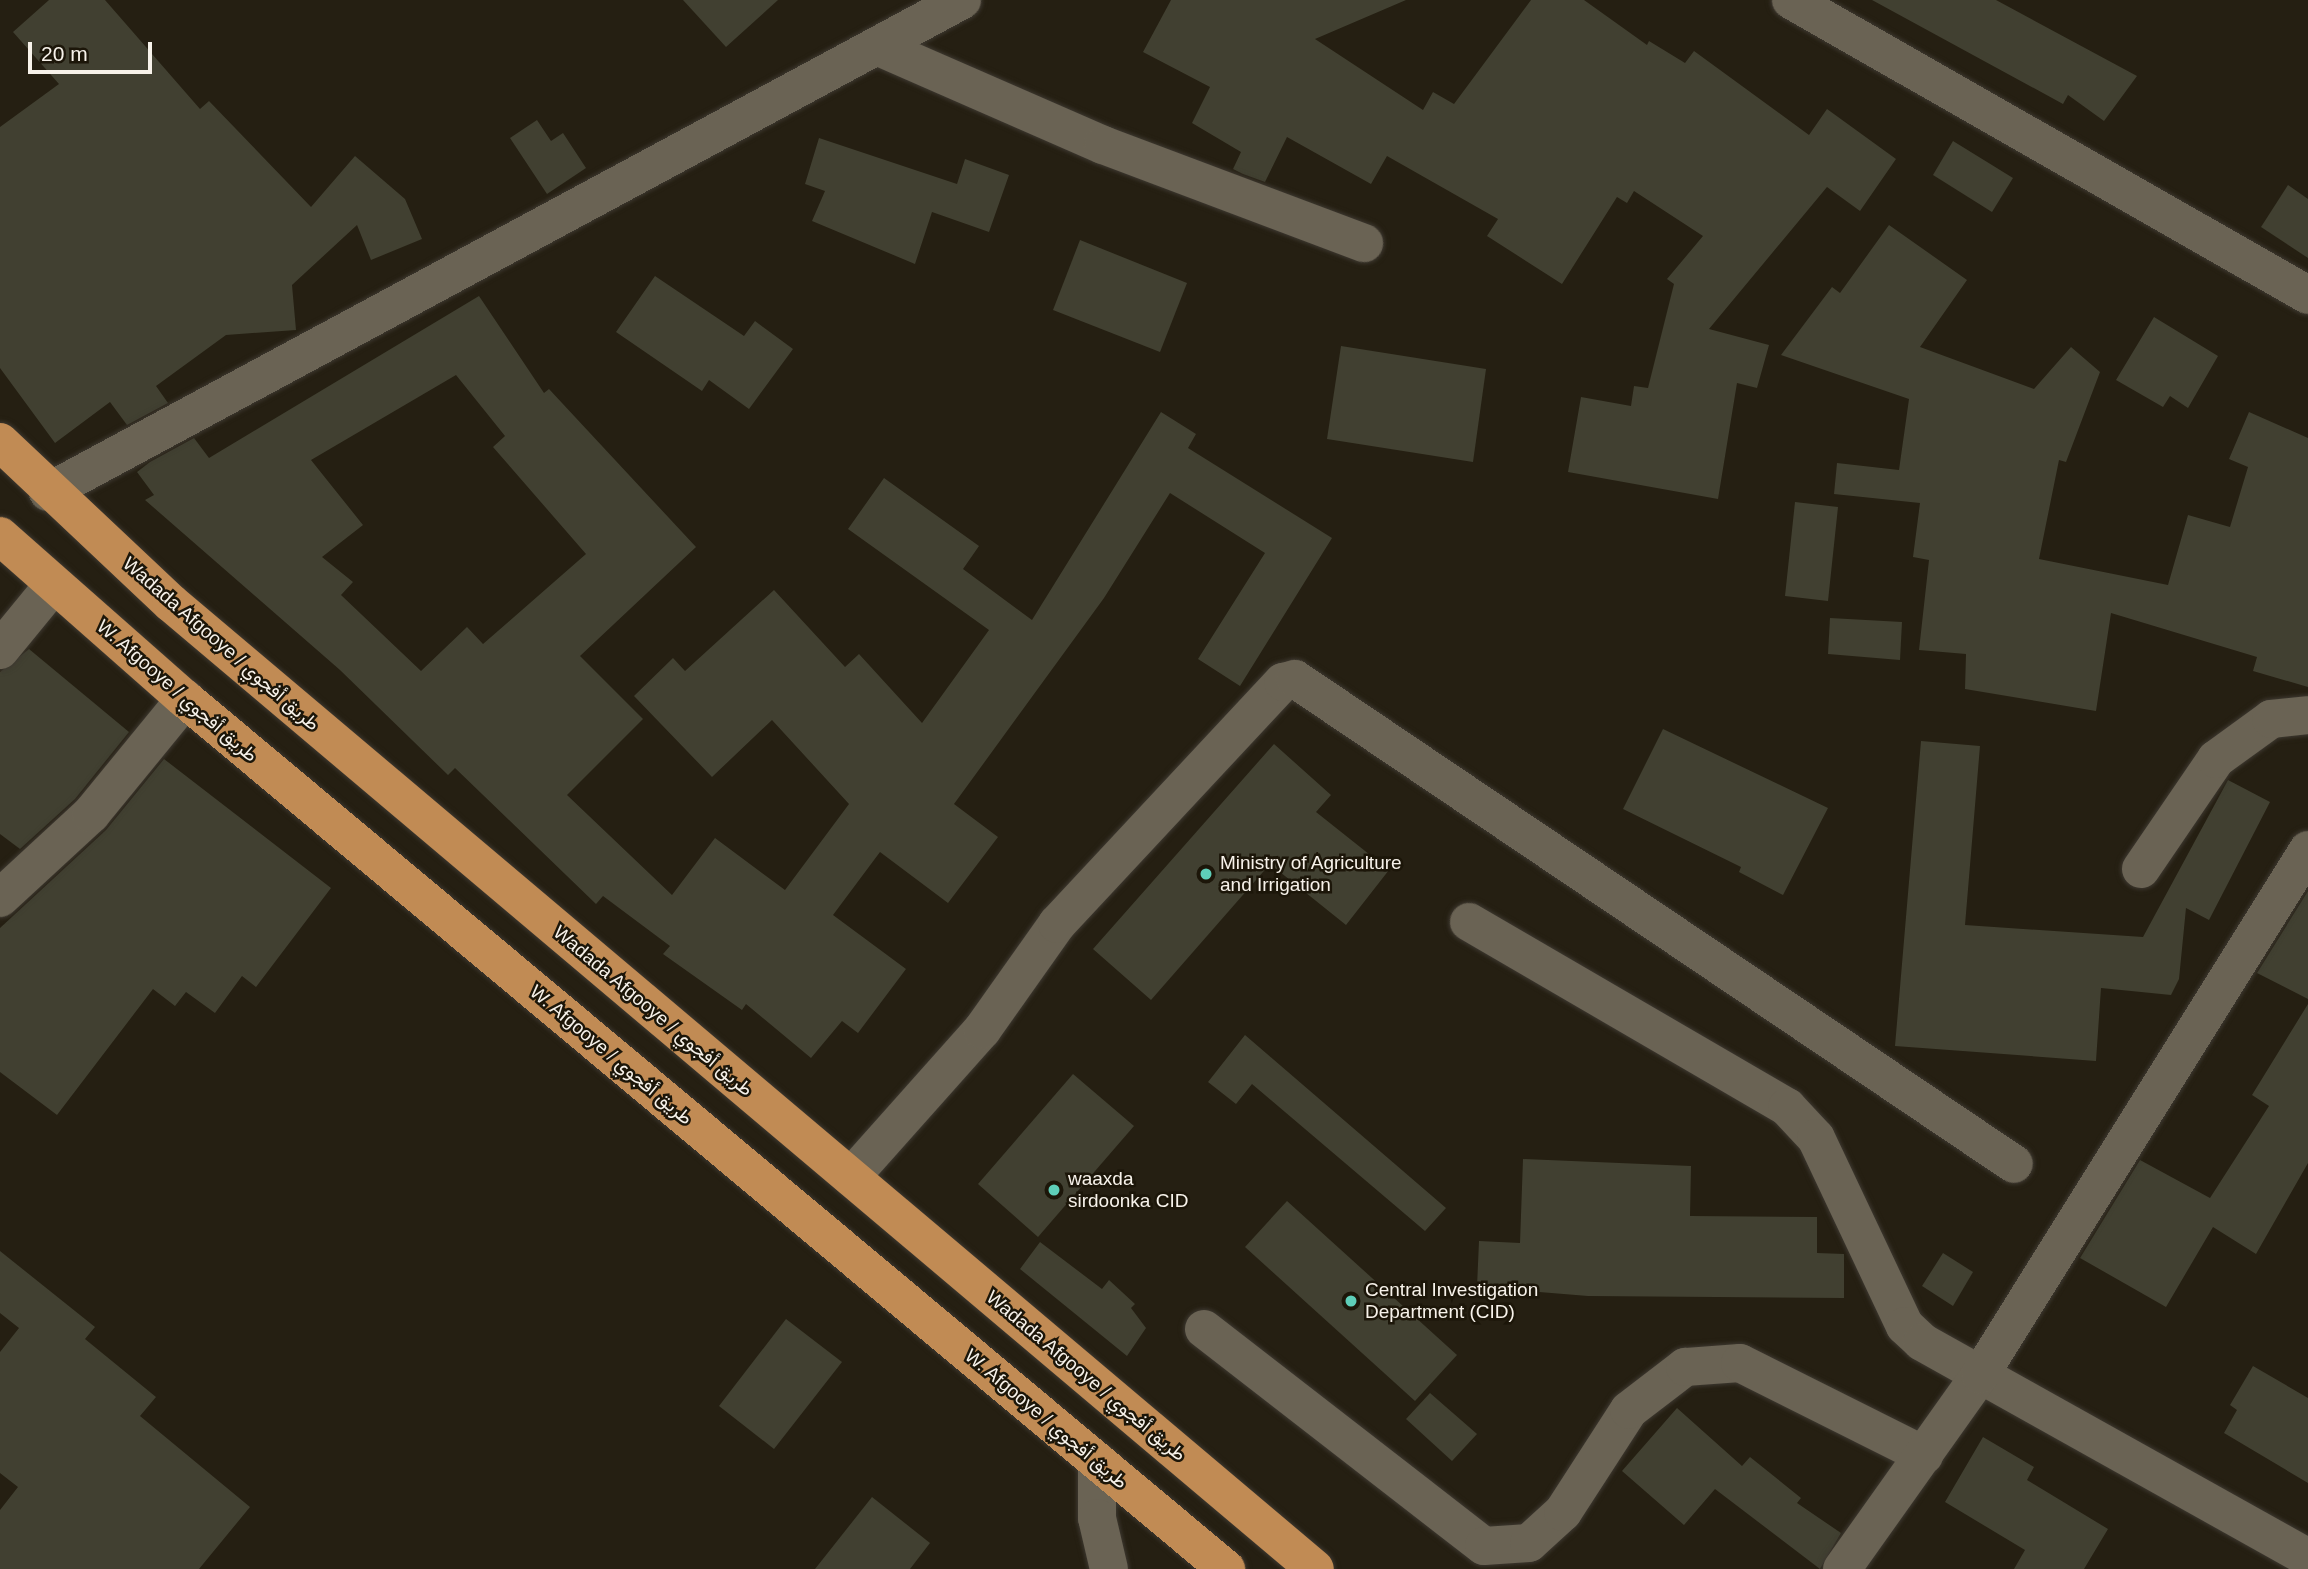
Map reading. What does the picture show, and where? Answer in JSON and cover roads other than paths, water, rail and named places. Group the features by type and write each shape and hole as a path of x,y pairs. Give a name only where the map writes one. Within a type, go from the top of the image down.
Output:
{"highway":[{"name":"Wadada Afgooye / طريق أفجوي","path":"0,442 48,492 1315,1569"},
{"name":"W. Afgooye / طريق أفجوي","path":"0,536 185,699 1226,1569"}],"street":[{"path":"48,492 881,48 962,0"},
{"path":"1791,0 2308,295"},
{"path":"881,48 1103,145 1364,243"},
{"path":"0,650 54,584"},
{"path":"851,1177 982,1030 1057,923 1283,682 1295,678 2014,1164"},
{"path":"0,898 91,814 185,699"},
{"path":"2141,869 2216,759 2271,719 2308,715"},
{"path":"1842,1569 1980,1375 2308,850"},
{"path":"1469,922 1787,1107 1816,1138 1905,1326 1980,1375 2308,1559"},
{"path":"1204,1329 1484,1546 1528,1544 1563,1512 1629,1410 1685,1367 1740,1363 1924,1455"},
{"path":"1097,1461 1097,1518 1109,1569"}],"place":[{"name":"Ministry of Agriculture and Irrigation","path":"1206,874"},
{"name":"waaxda sirdoonka CID","path":"1054,1190"},
{"name":"Central Investigation Department (CID)","path":"1351,1301"}]}
